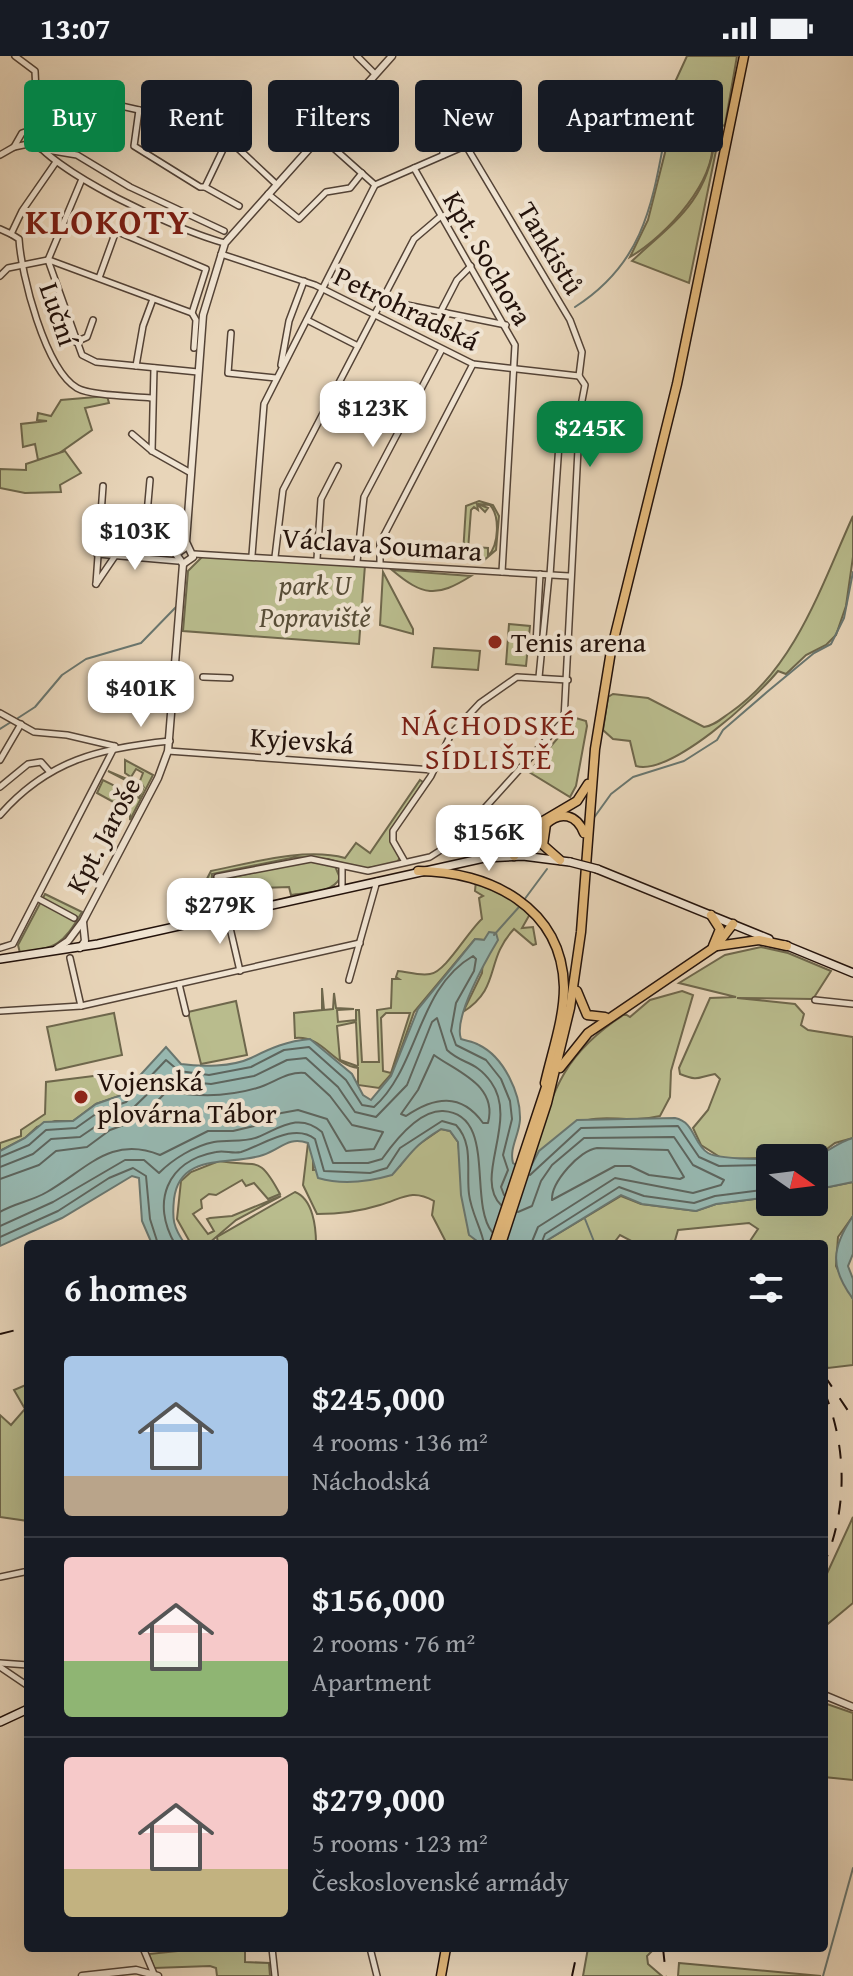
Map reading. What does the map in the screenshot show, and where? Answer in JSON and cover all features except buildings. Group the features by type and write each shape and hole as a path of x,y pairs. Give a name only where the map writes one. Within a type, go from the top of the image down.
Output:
{"main road":[{"path":"617,1011 598,1019 583,1011 577,993 583,879 595,749 611,651 677,384 744,56"},
{"path":"514,856 545,817 568,808 584,795 595,749"},
{"path":"565,861 548,852 542,840 549,820 561,815 574,818 584,831 586,843"},
{"path":"0,959 98,944 418,871 484,858 514,856 565,861 597,869 853,973"},
{"path":"418,871 464,873 500,887 534,912 553,941 561,964 563,996 544,1102"},
{"path":"544,1102 566,1008 583,879"},
{"path":"711,915 720,929 712,948"},
{"path":"544,1102 571,1050 617,1011 712,948 733,924"},
{"path":"712,948 759,940 787,946"},
{"path":"495,1240 566,1029 579,954"},
{"path":"502,1240 535,1128"},
{"path":"0,1722 24,1711"},
{"path":"441,1976 445,1952"}],"street":[{"path":"15,56 28,64 37,80"},
{"path":"28,64 29,56"},
{"path":"357,56 375,74"},
{"name":"Kpt. Jaroše","path":"370,80 392,56"},
{"path":"125,107 139,110 134,146 239,206"},
{"path":"14,147 24,132"},
{"path":"0,155 24,145"},
{"path":"44,152 82,179 200,236 225,243"},
{"path":"58,152 77,155 168,206 224,231"},
{"path":"205,187 222,152"},
{"path":"242,152 276,184"},
{"name":"Kpt. Jaroše","path":"46,954 65,944 83,921 158,778 168,751 182,548 204,307 225,243 305,152"},
{"path":"338,152 375,185"},
{"path":"252,555 263,408 276,378 375,185 450,152"},
{"name":"Tankistů","path":"217,877 311,859 365,871 437,853 455,841 559,728 565,717 569,576 580,411 585,385 579,376 583,359 570,320 471,152"},
{"path":"0,229 11,234 22,211 56,162"},
{"name":"Kpt. Sochora","path":"414,168 515,345 502,572"},
{"path":"267,193 299,219 326,192 350,188 362,173"},
{"path":"82,179 48,260 76,342 87,360 198,372"},
{"path":"111,193 118,180"},
{"path":"162,218 168,206"},
{"path":"275,557 283,490 414,239 441,215"},
{"path":"200,236 206,224"},
{"path":"99,278 116,231 206,269 192,313"},
{"name":"Luční","path":"11,234 19,239 21,266 58,370 82,389 151,398"},
{"name":"Petrohradská","path":"221,254 304,281 441,351 473,364 579,376"},
{"path":"0,276 8,268 48,260 99,278 192,313 196,320 194,348"},
{"path":"441,311 454,284 471,266"},
{"path":"281,370 283,346 304,281"},
{"path":"136,366 143,326 153,299"},
{"path":"382,300 506,326"},
{"path":"76,342 87,337 93,320"},
{"path":"307,320 358,346"},
{"path":"231,333 228,373 276,378"},
{"path":"357,562 364,497 441,351"},
{"path":"380,564 380,543 473,364"},
{"path":"152,451 155,429 151,398 154,368"},
{"path":"539,677 550,575 561,415 565,410 580,411"},
{"path":"132,434 152,451 191,473"},
{"path":"317,559 320,503 338,466"},
{"path":"137,557 150,480"},
{"path":"103,486 96,584 115,556 116,546"},
{"path":"97,554 181,563 191,562 194,554 182,548 99,545"},
{"name":"Václava Soumara","path":"194,554 569,576"},
{"path":"540,574 536,644 543,649"},
{"path":"203,677 230,678"},
{"path":"405,862 393,841 393,831 433,770 451,734 480,703 517,677 568,680"},
{"path":"0,713 41,734 67,735 115,746"},
{"path":"0,760 21,724"},
{"path":"0,815 49,771 115,746 171,741"},
{"path":"0,948 12,946 115,746"},
{"name":"Kyjevská","path":"168,751 433,770"},
{"path":"0,787 33,762 41,762 49,771"},
{"path":"342,866 342,889"},
{"path":"349,980 377,881"},
{"path":"37,898 74,918"},
{"path":"227,915 240,971"},
{"path":"83,921 83,930"},
{"name":"Kpt. Jaroše","path":"75,933 73,942 78,948 85,942 83,930"},
{"name":"Kpt. Jaroše","path":"83,930 98,944"},
{"path":"0,1011 81,1006 360,943"},
{"path":"70,958 81,1006"},
{"path":"179,984 186,1013"},
{"path":"815,1000 853,1004"},
{"path":"0,1577 24,1572"},
{"path":"0,1665 24,1665"},
{"path":"0,1665 24,1683"},
{"path":"828,1697 853,1707"},
{"path":"136,1970 143,1952"},
{"path":"145,1952 156,1975"},
{"path":"272,1952 275,1976"},
{"path":"371,1952 377,1976"},
{"path":"82,1976 136,1970 156,1975"}],"green space":[{"path":"687,56 737,56 725,125 723,80 676,80"},
{"path":"665,152 712,152 708,169 688,204 659,235 630,257 648,220"},
{"path":"713,152 716,152 689,283 632,261 686,209 711,162"},
{"path":"107,396 109,403 85,408 92,430 58,454 38,460 35,444 23,447 21,424 47,421 37,420 38,413 51,416 61,400"},
{"path":"65,451 81,473 60,485 61,492 25,493 0,488 0,469 26,470 26,464"},
{"path":"479,501 493,505 499,516 496,550 483,561 463,554 466,506","holes":["477,504 485,512 488,508 478,504 490,505 497,523 492,551 488,556 488,548 474,547 473,555 468,550 471,510 474,507 478,510"]},
{"path":"853,516 853,557 846,606 836,635 826,645 806,655 786,674 778,671 733,716 691,747 651,766 636,766 630,741 613,739 603,730 608,697 613,694 648,698 704,727 731,712 753,694 790,649 818,596"},
{"name":"park U Popraviště","path":"203,556 365,565 359,644 183,631 188,571"},
{"path":"392,570 471,576 448,588 430,591 412,585"},
{"path":"383,572 413,629 413,634 380,625"},
{"path":"509,624 530,626 526,666 506,664"},
{"path":"434,648 480,651 478,670 432,667"},
{"path":"569,716 586,721 587,726 576,786 570,797 529,772 568,726"},
{"path":"125,760 153,775 130,820 130,811 97,793 103,780 139,798 143,789 108,771 143,786 140,781 143,773 136,769 131,777 125,773"},
{"path":"420,780 423,782 391,831 400,857 397,863 362,869 328,859 296,857 212,874 212,882 220,888 228,878 308,861 335,866 340,878 331,887 318,891 291,895 289,887 261,888 256,903 196,916 190,912 211,871 296,855 345,858 356,843 370,853"},
{"path":"476,880 514,900 530,914 522,928 533,927 536,944 533,945 514,929 499,952 483,993 463,1012 482,973 484,940 475,939 414,1012 393,1072 379,1088 358,1085 358,1068 341,1062 313,1041 295,1038 294,1013 322,1010 322,988 324,1010 333,1009 334,993 336,1008 354,1009 337,1010 338,1022 356,1020 356,1010 359,1010 362,1062 379,1062 377,1010 391,1008 392,979 399,979 396,977 398,971 426,974 442,967 482,919 479,898 483,896 475,891","holes":["386,1013 410,1013 391,1073 383,1071 381,1018","356,1022 358,1065 357,1066 340,1060 337,1026"]},
{"path":"45,894 82,912 69,932 57,943 20,953 18,945"},
{"path":"761,947 788,953 831,971 813,999 737,998 795,1004 804,1014 801,1025 808,1030 853,1037 853,1138 828,1148 828,1144 756,1144 756,1158 723,1159 701,1145 693,1128 708,1110 720,1079 715,1074 691,1078 680,1074 679,1068 710,998 736,997 679,983 725,955"},
{"path":"682,991 693,995 671,1071 670,1097 660,1116 582,1122 569,1129 530,1166 552,1098 561,1079 585,1045 625,1014 630,1017 650,1000"},
{"path":"236,1001 247,1055 201,1064 188,1012"},
{"path":"114,1013 122,1055 56,1070 47,1027"},
{"name":"Vojenská plovárna Tábor","path":"117,1073 122,1095 96,1104 73,1121 55,1121 37,1127 25,1138 0,1151 0,1143 21,1136 21,1130 45,1114 46,1082"},
{"path":"441,1129 450,1131 458,1142 469,1234 476,1240 445,1240 432,1215 434,1201 426,1197 413,1195 357,1210 317,1214 303,1185 308,1143 313,1154 313,1170 400,1166 405,1154"},
{"path":"219,1161 256,1165 267,1173 280,1194 268,1199 254,1183 246,1186 242,1180 216,1195 209,1194 201,1200 202,1208 193,1214 208,1234 214,1231 207,1219 232,1216 281,1196 236,1220 213,1240 189,1240 177,1219 181,1181 191,1172"},
{"path":"853,1182 853,1216 838,1237 836,1266 853,1299 853,1365 828,1368 828,1240 751,1240 758,1229 749,1223 678,1230 675,1240 629,1240 620,1235 616,1240 548,1240 621,1196 641,1204 696,1211 716,1204 756,1199 756,1216 828,1216 828,1187"},
{"path":"295,1192 310,1207 316,1240 217,1240 217,1237"},
{"path":"24,1386 24,1407 14,1390"},
{"path":"24,1410 24,1520 0,1517 0,1415 11,1425"},
{"path":"853,1517 853,1603 828,1624 828,1571"},
{"path":"828,1704 853,1713 853,1780 828,1777"},
{"path":"245,1952 245,1962 269,1963 270,1976 217,1976 216,1968 210,1966 154,1968 149,1954"},
{"path":"587,1952 651,1952 647,1956 648,1964 662,1976 583,1976"},
{"path":"679,1963 821,1976 678,1976"}],"water":[{"path":"489,932 496,933 498,940 466,1004 461,1039 479,1045 496,1058 514,1088 520,1120 512,1152 513,1163 522,1168 531,1166 539,1151 577,1120 675,1118 690,1128 708,1153 756,1158 756,1199 716,1204 696,1211 642,1204 621,1195 548,1240 476,1240 469,1235 461,1195 458,1142 450,1131 441,1129 418,1145 392,1175 364,1181 318,1178 308,1143 301,1141 290,1142 263,1155 196,1167 178,1184 174,1199 174,1223 182,1240 150,1240 142,1221 139,1178 132,1176 62,1218 0,1246 0,1151 25,1138 44,1122 73,1121 96,1104 122,1095 166,1047 181,1064 216,1066 243,1061 294,1041 310,1039 352,1074 363,1095 371,1100 391,1076 418,1009 475,939 484,940"},
{"path":"853,1138 853,1182 828,1187 828,1150"},
{"path":"853,1216 853,1254 848,1266 853,1279 853,1299 840,1277 836,1258 840,1238"}],"waterway":[{"path":"575,307 600,288 619,268 633,246 652,198 662,152"},
{"path":"593,819 611,794 633,777 684,761 717,740 723,730 767,692 814,653 831,644 844,618 853,572"},
{"path":"18,718 35,707 62,675 86,659 141,643 176,607"},
{"path":"0,729 11,722"},
{"path":"524,900 547,869"},
{"path":"494,935 519,907"},
{"path":"585,1219 593,1240"},
{"path":"823,1976 853,1868"}],"railway":[{"path":"0,1334 24,1328"},
{"path":"828,1381 853,1418"},
{"path":"828,1402 837,1434 842,1478 837,1522 828,1554"},
{"path":"572,1976 577,1952"},
{"path":"663,1952 666,1976"}],"place":[{"name":"Tenis arena","path":"495,642"},
{"name":"Vojenská plovárna Tábor","path":"81,1097"}],"district":[{"name":"KLOKOTY","path":"108,221"},
{"name":"NÁCHODSKÉ SÍDLIŠTĚ","path":"489,742"}]}
